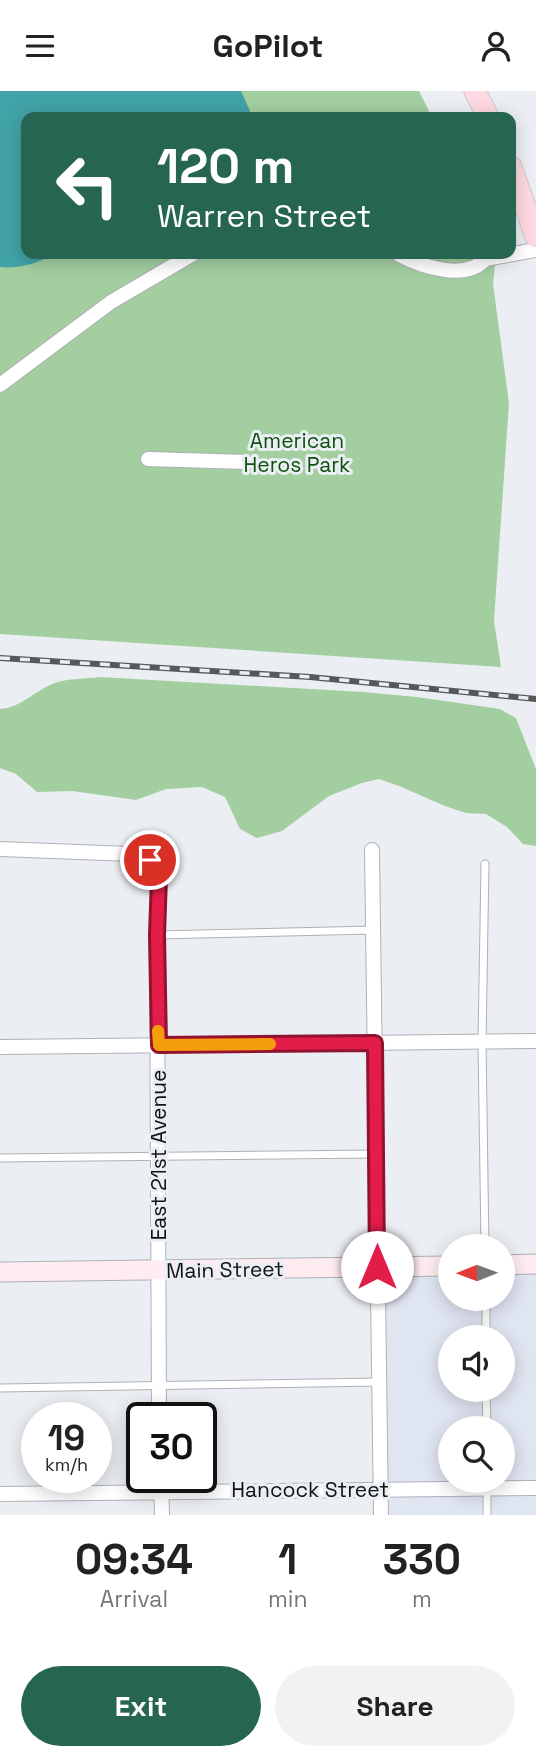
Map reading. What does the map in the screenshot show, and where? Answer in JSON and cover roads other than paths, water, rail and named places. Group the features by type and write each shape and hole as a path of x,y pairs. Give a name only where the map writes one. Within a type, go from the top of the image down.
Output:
{"main road":[{"path":"475,91 486,112"},
{"path":"516,181 536,237"}],"street":[{"path":"516,253 536,250"},
{"path":"0,385 111,302 184,259"},
{"path":"409,259 448,270 469,270 479,266 481,259"},
{"path":"148,459 246,462"},
{"name":"East 21st Avenue","path":"0,849 131,854 150,860 159,877 159,1402"},
{"path":"372,850 381,1515"},
{"path":"0,1047 536,1041"},
{"path":"515,1265 536,1264"},
{"name":"Main Street","path":"0,1272 438,1266"},
{"name":"Hancock Street","path":"0,1494 126,1486"},
{"name":"Hancock Street","path":"217,1486 381,1490 438,1487"},
{"name":"Hancock Street","path":"515,1487 536,1488"},
{"path":"161,1493 162,1515"}],"lane":[{"path":"485,864 482,1042 485,1234"},
{"path":"157,935 374,930"},
{"path":"0,1158 376,1154"},
{"path":"0,1388 379,1382"},
{"path":"487,1493 487,1515"}],"water":[{"path":"0,91 241,91 250,112 21,112 21,259 44,259 28,265 0,267"}],"railway":[{"path":"0,658 310,677 536,699"}],"park label":[{"name":"American Heros Park","path":"297,453"}]}
